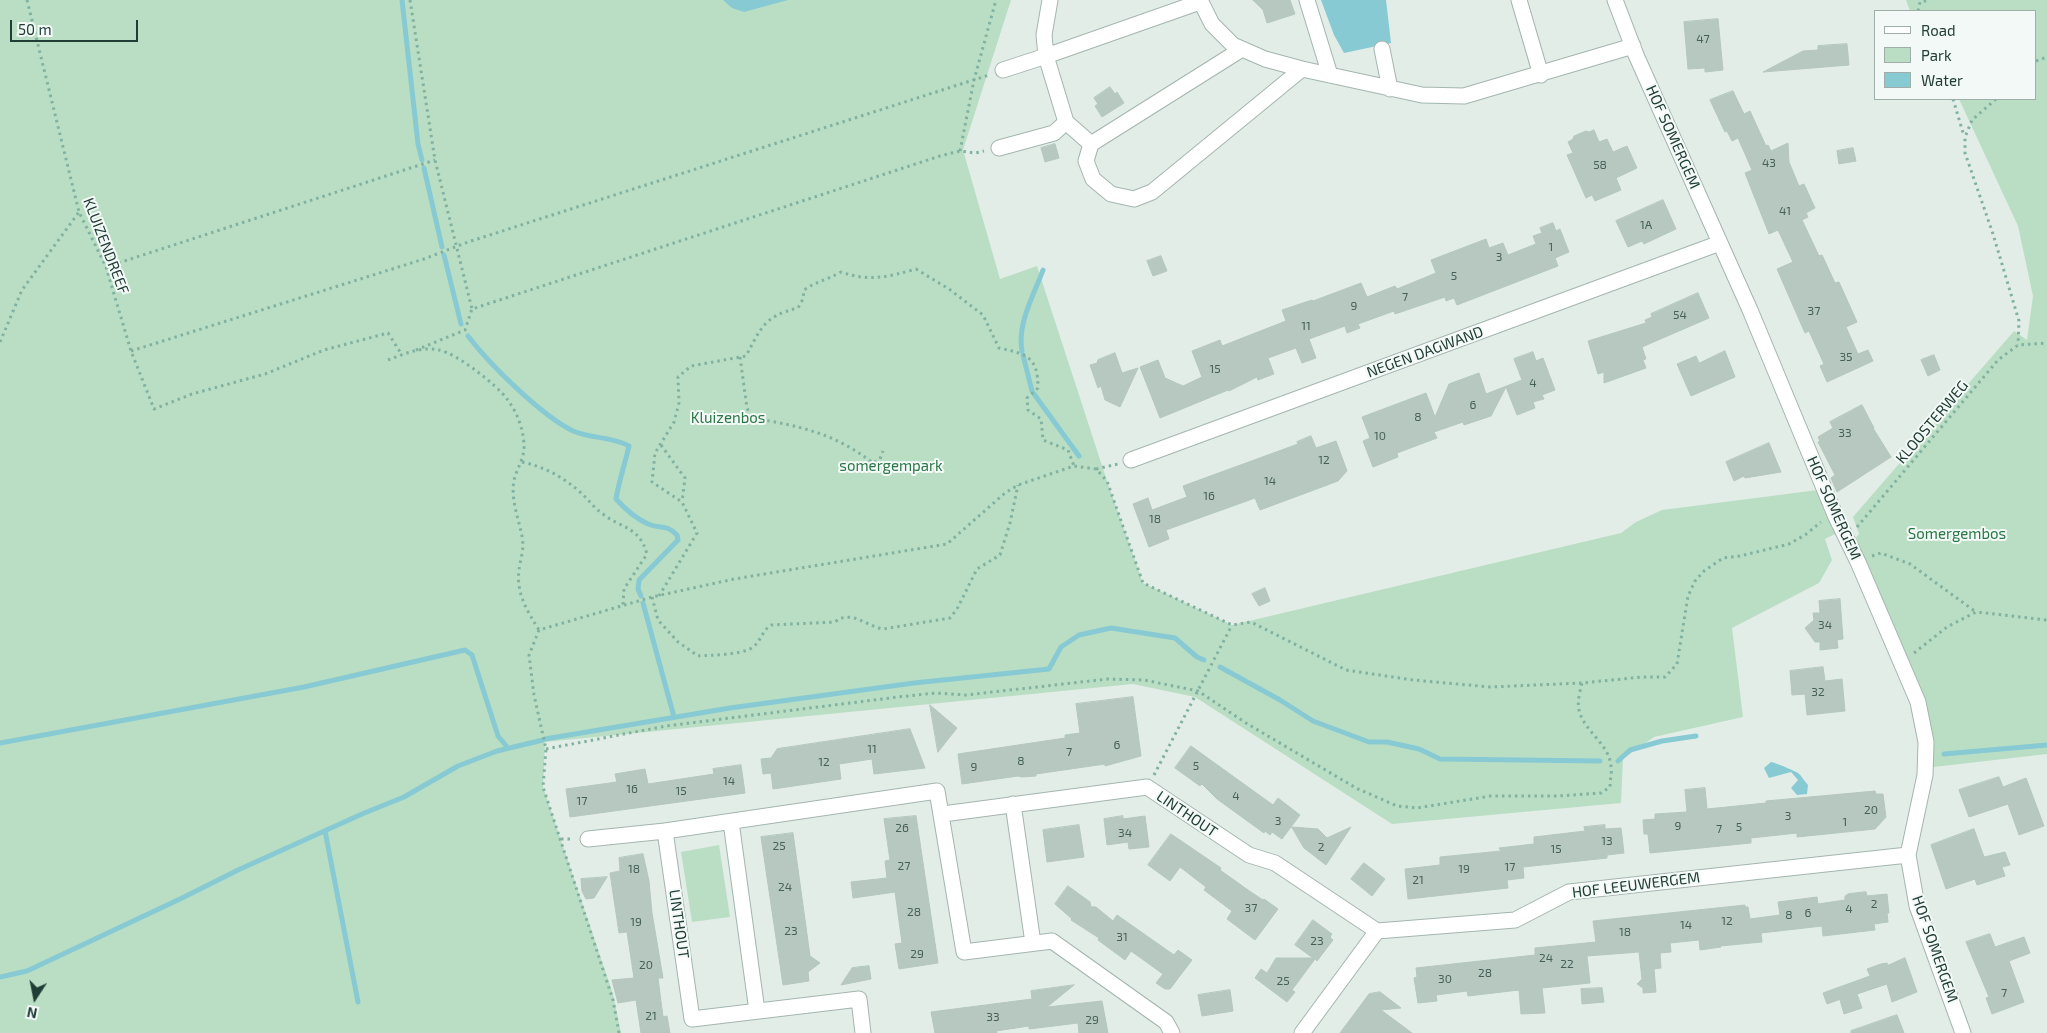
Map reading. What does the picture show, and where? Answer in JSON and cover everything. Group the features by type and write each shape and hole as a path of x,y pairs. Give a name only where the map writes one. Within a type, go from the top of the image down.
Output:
{"street":[{"path":"1050,0 1044,35 1046,56 1066,122 1091,144"},
{"path":"1307,0 1330,75"},
{"path":"1519,0 1541,75"},
{"name":"HOF SOMERGEM","path":"1615,0 1633,46 1918,702 1926,742 1925,775 1908,855 1918,906 1962,1033"},
{"path":"1003,70 1200,1 1212,24 1233,45 1242,49 1266,59 1302,70 1422,96 1464,96 1541,75 1633,46"},
{"path":"1242,49 1091,144 1086,161 1094,178 1111,194 1134,198 1152,192 1302,70"},
{"path":"1382,49 1390,89"},
{"path":"999,148 1054,134 1066,122"},
{"name":"NEGEN DAGWAND","path":"1131,460 1720,243"},
{"name":"LINTHOUT","path":"943,814 1147,787 1249,855 1275,863 1377,932"},
{"path":"588,839 732,822 938,791 964,952 1052,940 1166,1022 1172,1033"},
{"path":"1013,804 1032,942"},
{"path":"732,822 757,1011"},
{"name":"LINTHOUT","path":"665,831 692,1019 859,1000 862,1033"},
{"name":"HOF LEEUWERGEM","path":"1377,932 1515,920 1569,892 1908,855"},
{"path":"1302,1033 1377,932"}],"path":[{"name":"KLUIZENDREEF","path":"27,0 79,212 106,267 131,351 154,409 192,394 265,374 324,350 388,333 402,355"},
{"path":"388,360 465,330 472,309 436,160 410,0"},
{"path":"960,151 974,80 996,0"},
{"path":"1918,10 1920,2 1930,0"},
{"path":"131,351 1003,70"},
{"path":"1953,100 1964,137 1965,153 1993,234 2019,321 2018,345 2047,343"},
{"path":"1964,137 1972,120 1995,100"},
{"path":"472,309 940,156 960,151 975,153 999,148"},
{"path":"106,267 436,160"},
{"path":"0,342 22,290 79,212"},
{"path":"659,596 697,533 682,502 652,482 655,453 674,422 679,403 678,377 691,366 746,356 764,324 782,311 798,308 803,299 804,290 816,281 825,281 841,272 858,278 873,279 916,269 949,289 983,315 999,348 1021,353 1032,360 1038,372 1038,388 1027,398 1028,410 1040,419 1044,440 1068,450 1074,466"},
{"name":"KLOOSTERWEG","path":"1847,539 1998,360 2018,345"},
{"path":"416,350 440,350 463,362 506,398 520,420 525,445 522,462 514,479 513,496 523,547 518,581 521,596 539,630"},
{"path":"740,357 747,408 752,418 786,424 829,436 873,463 880,459 883,451"},
{"path":"661,445 685,478 682,502"},
{"path":"539,630 652,597 734,579 947,544 1005,493 1018,484 1074,466 1096,469 1131,460"},
{"path":"522,462 542,466 560,476 579,491 603,515 629,529 643,540 647,554 624,589 623,605"},
{"path":"1096,469 1107,481 1143,583 1232,625 1251,622 1346,670 1413,680 1490,687 1582,683 1642,677 1664,678 1677,664 1688,596 1695,581 1704,571 1722,558 1740,556 1789,544 1805,535 1819,523 1836,516"},
{"path":"652,597 658,620 678,642 698,656 744,651 753,647 764,630 771,626 835,622 842,617 851,616 875,628 883,629 950,618 957,609 977,569 1000,555 1010,523 1018,484"},
{"path":"1858,562 1881,553 1910,564 1976,612 2047,620"},
{"path":"1901,663 1947,627 1976,612"},
{"path":"1147,787 1232,625"},
{"path":"539,630 529,654 534,695 546,749 543,787 613,1000 619,1033"},
{"path":"546,749 709,719 936,693 966,695 1108,679 1144,680 1198,691 1246,723 1356,788 1397,806 1417,808 1490,796 1558,796 1601,793 1610,787 1612,766 1608,755 1584,724 1578,709 1582,683"}],"green space":[{"path":"0,0 1011,0 963,150 1000,279 1037,266 1107,481 1143,583 1232,625 1621,533 1636,522 1662,510 1818,490 1837,533 1825,539 1832,560 1819,583 1732,628 1743,717 1654,737 1623,759 1621,803 1392,824 1195,697 1133,684 545,742 543,787 613,994 621,1033 0,1033"},
{"name":"Somergembos","path":"1906,0 2047,0 2047,754 1925,768 1919,714 1849,546 1859,534 1853,517 2014,331 2027,340 2033,296 2018,226 1959,100 2037,100 2037,10 1910,10"},
{"path":"719,845 730,917 692,922 681,852"}],"water":[{"path":"723,0 788,0 744,12 732,8"},
{"path":"1321,0 1386,0 1391,43 1344,53 1334,35"},
{"path":"1771,762 1799,774 1808,785 1807,794 1797,795 1791,788 1798,780 1791,772 1769,778 1764,768"}],"building":[{"path":"1253,0 1290,0 1295,14 1267,23 1263,10"},
{"path":"1718,19 1723,70 1705,72 1705,68 1688,69 1684,22"},
{"path":"1847,44 1849,65 1763,72 1803,51 1818,50 1818,46"},
{"path":"1110,87 1115,94 1117,92 1124,103 1102,117 1095,106 1098,104 1094,98"},
{"path":"1733,91 1744,114 1750,111 1766,146 1768,145 1771,151 1788,143 1789,162 1799,186 1804,184 1815,208 1806,213 1808,217 1802,220 1819,256 1822,255 1835,283 1839,282 1857,322 1846,327 1858,354 1868,350 1873,361 1827,382 1820,366 1824,364 1809,331 1805,333 1777,269 1793,262 1778,230 1769,234 1745,173 1752,170 1738,138 1732,141 1727,131 1725,132 1710,100"},
{"path":"1594,130 1599,142 1607,139 1613,152 1627,146 1637,168 1616,178 1621,190 1595,201 1592,195 1586,198 1567,155 1573,153 1568,142 1574,136"},
{"path":"1055,144 1059,158 1045,162 1041,148"},
{"path":"1853,148 1856,161 1839,164 1837,151"},
{"path":"1663,200 1676,229 1644,244 1642,241 1628,247 1616,221"},
{"path":"1553,223 1556,231 1560,229 1569,252 1555,258 1558,266 1457,305 1454,298 1446,301 1445,297 1395,314 1394,311 1358,324 1360,328 1347,333 1345,326 1309,339 1316,358 1302,363 1296,348 1268,358 1274,374 1258,380 1257,377 1229,391 1160,418 1140,367 1158,360 1165,378 1183,386 1202,377 1192,351 1220,340 1222,346 1286,321 1282,310 1313,301 1361,283 1367,297 1395,286 1397,289 1436,273 1431,260 1486,239 1489,248 1503,243 1508,255 1536,244 1533,236 1542,233 1540,228"},
{"path":"1161,256 1167,271 1153,276 1147,261"},
{"path":"1698,293 1709,318 1642,347 1646,359 1643,360 1646,368 1604,383 1604,372 1598,374 1588,341 1646,323 1645,320 1652,317 1651,314"},
{"path":"1725,351 1735,377 1691,396 1677,364 1696,356 1699,363"},
{"path":"1533,352 1536,361 1543,358 1555,390 1542,395 1544,399 1533,402 1535,408 1517,415 1506,387 1491,416 1464,425 1463,422 1434,432 1437,438 1397,453 1398,457 1373,467 1363,441 1370,438 1362,417 1426,393 1435,417 1449,384 1479,373 1486,394 1522,380 1514,359"},
{"path":"1115,353 1122,373 1138,368 1120,407 1105,400 1101,386 1098,388 1090,365"},
{"path":"1934,355 1940,370 1928,376 1921,360"},
{"path":"1862,405 1873,428 1891,457 1837,492 1831,478 1835,475 1818,442 1820,441 1818,437 1833,428 1830,422"},
{"path":"1311,436 1316,448 1336,441 1347,471 1338,481 1260,510 1255,498 1166,530 1169,539 1149,547 1133,504 1148,498 1152,510 1187,497 1183,486 1298,444 1297,442"},
{"path":"1769,443 1781,472 1745,478 1744,476 1734,481 1726,462"},
{"path":"1265,588 1270,601 1259,606 1252,594"},
{"path":"1840,599 1843,639 1837,640 1838,648 1820,650 1820,642 1815,642 1805,628 1814,620 1813,613 1820,613 1819,601"},
{"path":"1823,667 1825,681 1842,679 1845,711 1807,715 1805,694 1792,695 1790,671"},
{"path":"1133,697 1141,756 1105,766 1105,764 1036,774 1036,776 1018,776 962,784 958,754 1065,738 1065,735 1080,733 1076,704"},
{"path":"930,705 957,728 938,752"},
{"path":"910,729 925,768 874,774 872,759 839,764 841,779 773,789 771,773 763,774 761,759 771,758 777,749"},
{"path":"1191,746 1273,805 1278,798 1300,815 1282,839 1272,832 1270,835 1265,831 1264,833 1217,799 1202,784 1200,786 1175,768"},
{"path":"741,765 745,793 570,817 566,789 617,782 615,774 645,769 648,784 714,774 713,769"},
{"path":"1999,777 2003,787 2026,778 2044,826 2019,835 2008,804 1969,817 1959,790"},
{"path":"1705,788 1707,809 1766,803 1766,801 1875,791 1876,794 1883,794 1886,817 1875,829 1797,837 1797,833 1751,838 1751,843 1650,853 1648,834 1644,834 1643,820 1655,819 1655,814 1687,812 1685,790"},
{"path":"916,816 938,963 899,969 895,944 902,943 895,892 853,898 851,882 887,878 885,861 890,860 884,819"},
{"path":"1123,816 1123,819 1145,816 1149,847 1129,849 1128,842 1107,845 1104,819"},
{"path":"1079,825 1084,857 1047,862 1043,830"},
{"path":"1605,825 1605,829 1621,828 1624,853 1607,855 1607,858 1523,867 1524,878 1507,880 1508,888 1408,899 1405,869 1440,865 1440,857 1501,851 1499,848 1534,844 1534,837 1585,831 1584,827"},
{"path":"1292,827 1318,829 1327,838 1351,827 1326,865 1304,848"},
{"path":"1974,829 1984,857 2005,852 2010,865 2002,867 2005,876 1977,885 1975,879 1946,889 1931,845"},
{"path":"793,833 810,956 820,963 808,972 809,981 783,985 761,837"},
{"path":"1171,834 1221,868 1220,870 1248,890 1278,909 1255,940 1227,919 1232,911 1204,890 1206,887 1180,867 1170,881 1148,865"},
{"path":"643,854 649,881 652,913 663,978 658,978 663,1017 667,1016 670,1033 641,1033 636,1000 618,1003 612,980 634,978 627,932 619,933 610,873 620,871 619,858"},
{"path":"1364,863 1385,879 1372,896 1351,879"},
{"path":"607,877 594,898 586,899 582,891 581,879"},
{"path":"1068,886 1090,902 1091,907 1096,907 1113,921 1117,915 1174,955 1178,950 1192,960 1170,989 1165,989 1156,983 1163,974 1131,951 1125,960 1098,940 1099,938 1071,920 1055,904"},
{"path":"1866,892 1867,896 1887,894 1888,922 1874,924 1875,930 1823,936 1822,926 1761,933 1762,942 1700,950 1699,940 1670,943 1671,952 1660,953 1661,968 1654,969 1656,992 1643,993 1643,988 1637,984 1642,979 1639,952 1587,956 1590,983 1542,988 1545,1013 1521,1014 1519,990 1468,996 1467,991 1436,995 1437,1001 1418,1003 1414,978 1417,977 1416,968 1535,955 1535,948 1596,942 1593,921 1745,905 1745,907 1748,907 1750,919 1780,915 1778,902 1817,897 1818,904 1845,900 1845,896 1848,894"},
{"path":"1313,920 1332,934 1330,937 1333,940 1317,961 1315,959 1292,990 1295,992 1287,1002 1255,978 1261,969 1267,973 1276,958 1313,958 1295,945"},
{"path":"1990,934 1995,947 2024,937 2030,953 2009,961 2024,1002 1992,1014 1986,998 1989,997 1966,942"},
{"path":"1905,958 1917,992 1892,1002 1887,984 1857,994 1862,1008 1844,1014 1841,999 1827,1004 1823,993 1870,976 1867,969 1881,964 1887,963 1888,965"},
{"path":"869,966 871,979 841,985 852,968"},
{"path":"1074,985 1047,1007 1102,1001 1108,1033 1079,1033 1078,1023 1029,1029 1029,1026 996,1031 997,1033 935,1033 931,1012 1032,999 1031,991"},
{"path":"1602,988 1604,1002 1582,1004 1581,989"},
{"path":"1230,990 1233,1011 1202,1016 1198,995"},
{"path":"1380,992 1401,1008 1381,1010 1412,1033 1340,1033 1369,994"},
{"path":"1897,1015 1904,1033 1851,1033 1851,1031"}],"waterway":[{"path":"402,0 418,144 422,160"},
{"path":"424,168 442,247"},
{"path":"444,255 461,324"},
{"path":"1022,351 1021,341 1024,320 1043,270"},
{"path":"468,336 489,361 517,388 560,424 580,434 615,441 629,446 616,499 630,513 643,522 673,531 677,535 678,540 639,580 638,589 641,596"},
{"path":"1023,355 1032,391"},
{"path":"1034,394 1079,456"},
{"path":"643,603 674,717"},
{"path":"545,739 730,708 914,683 1049,669 1061,647 1079,635 1111,628 1175,638 1197,657 1204,660"},
{"path":"0,743 304,687 465,650 472,655 498,736 508,748"},
{"path":"1220,667 1280,700 1313,721 1369,742 1387,742 1419,749 1440,759 1600,761"},
{"path":"1618,761 1630,750 1662,741 1696,736"},
{"path":"0,977 27,971 238,870 404,797 458,766 497,751 543,740"},
{"path":"1944,754 2047,745"},
{"path":"325,831 358,1002"}],"park label":[{"name":"Kluizenbos","path":"728,418"},
{"name":"somergempark","path":"891,466"}]}
